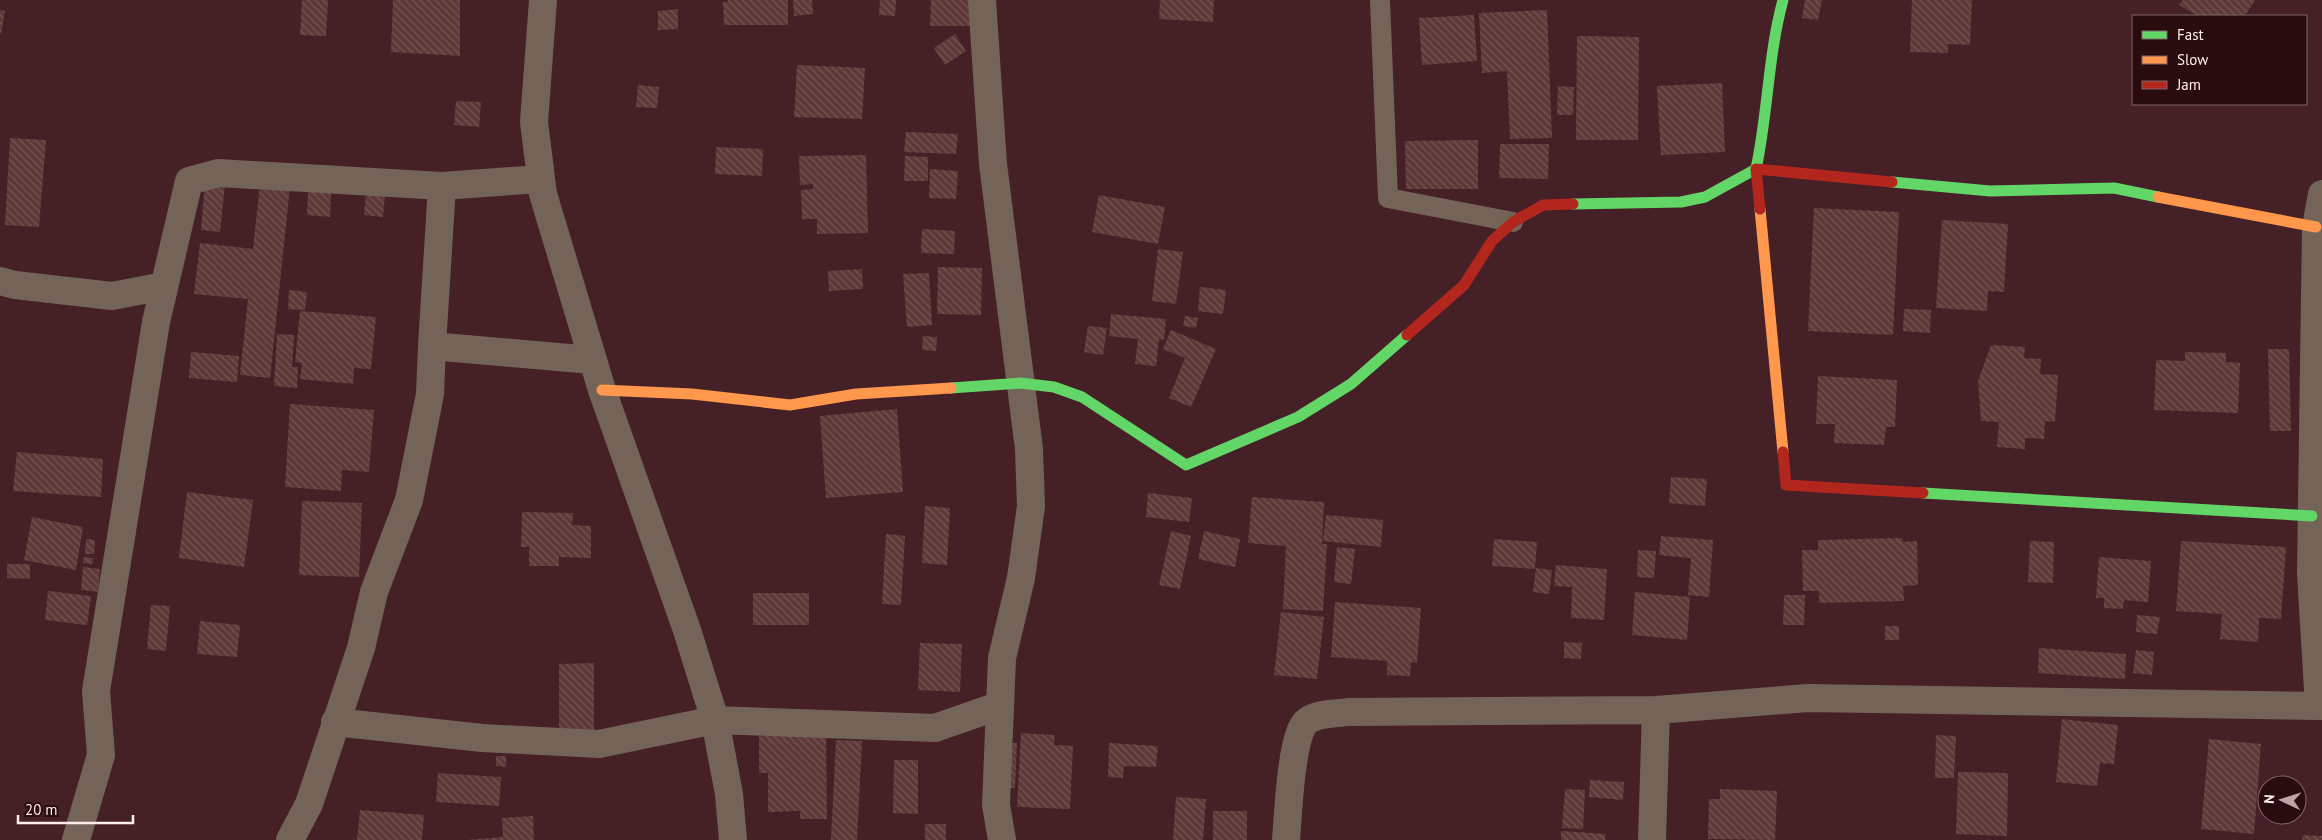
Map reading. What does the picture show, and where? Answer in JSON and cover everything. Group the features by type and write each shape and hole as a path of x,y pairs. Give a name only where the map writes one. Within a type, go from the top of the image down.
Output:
{"street":[{"path":"543,0 534,122 543,194 592,360 687,630 714,720 728,794 733,840"},
{"path":"982,0 993,164 1029,449 1031,506 1021,578 1002,658 998,706 996,805 1002,840"},
{"path":"1783,0 1775,27 1762,145 1756,169 1786,485 2312,516"},
{"path":"602,390 692,394 790,405 856,394 1020,383 1054,387 1082,397 1186,465 1298,417 1351,384 1464,285 1492,241 1513,222 1543,205 1681,202 1705,197 1756,169 1990,191 2114,188 2316,227"},
{"path":"76,840 101,756 96,691 156,322 189,181 218,173 442,186 540,179"},
{"path":"290,840 309,804 361,648 374,592 409,500 430,394 442,186"},
{"path":"1286,840 1296,739 1305,721 1316,716 1348,712 1656,710 1808,698 2320,706 2311,574 2316,227 2322,194"},
{"path":"0,281 15,285 112,296 164,286"},
{"path":"432,346 592,360"},
{"path":"335,722 482,738 599,744 714,720 935,728 998,706"},
{"path":"1652,840 1656,710"}],"lane":[{"path":"1380,0 1388,198 1513,222"}],"building":[{"path":"302,0 328,0 326,36 300,35"},
{"path":"393,0 460,0 460,56 391,52"},
{"path":"728,0 788,0 788,25 724,25 723,2 728,2"},
{"path":"793,0 812,0 813,14 794,16"},
{"path":"880,0 896,0 895,16 879,15"},
{"path":"931,0 972,0 972,26 930,26"},
{"path":"1160,0 1214,0 1213,22 1159,19"},
{"path":"1805,0 1822,0 1818,20 1802,18"},
{"path":"1912,0 1972,0 1970,45 1948,44 1948,53 1910,52"},
{"path":"2183,0 2255,0 2246,15 2196,15 2179,5"},
{"path":"678,9 678,29 658,30 658,11"},
{"path":"0,10 5,11 1,34 0,34"},
{"path":"1547,10 1552,138 1510,139 1507,71 1482,73 1479,13"},
{"path":"1474,15 1477,61 1422,65 1419,18"},
{"path":"955,34 966,51 945,65 934,48"},
{"path":"1577,36 1639,37 1638,140 1576,140"},
{"path":"797,65 865,68 862,119 794,117"},
{"path":"1722,83 1725,152 1661,155 1657,86"},
{"path":"638,85 659,87 657,108 636,107"},
{"path":"1558,86 1574,87 1573,115 1557,115"},
{"path":"456,101 481,102 479,127 454,125"},
{"path":"906,132 958,134 956,154 904,152"},
{"path":"10,138 46,140 39,227 5,225"},
{"path":"1478,140 1478,189 1406,189 1405,141"},
{"path":"1500,144 1549,144 1548,179 1499,178"},
{"path":"716,147 763,149 762,176 715,174"},
{"path":"866,155 868,233 817,234 817,219 802,219 801,190 813,189 813,184 800,185 799,156"},
{"path":"905,156 928,157 928,181 904,181"},
{"path":"930,169 958,171 956,199 929,198"},
{"path":"205,183 225,185 220,232 201,230"},
{"path":"260,185 290,187 270,378 240,375 248,299 194,294 200,243 253,249"},
{"path":"308,192 331,193 330,217 307,215"},
{"path":"366,193 385,195 383,217 364,215"},
{"path":"1099,195 1165,207 1158,244 1092,232"},
{"path":"1814,208 1899,212 1893,335 1808,331"},
{"path":"1942,220 2008,224 2004,292 1988,291 1987,311 1936,308"},
{"path":"922,229 955,231 954,254 921,253"},
{"path":"1158,249 1183,252 1176,304 1152,301"},
{"path":"938,267 982,268 981,315 937,314"},
{"path":"862,269 863,289 829,291 828,271"},
{"path":"929,273 932,325 907,327 903,274"},
{"path":"1200,287 1226,290 1223,314 1198,311"},
{"path":"289,290 307,292 305,310 288,309"},
{"path":"1904,309 1931,310 1930,333 1903,331"},
{"path":"300,311 376,317 371,369 354,368 353,384 300,379 302,363 295,362"},
{"path":"1111,314 1166,319 1164,340 1159,339 1156,366 1135,364 1138,339 1109,336"},
{"path":"1185,316 1198,318 1196,328 1183,326"},
{"path":"1088,326 1107,328 1103,355 1084,352"},
{"path":"1171,330 1216,349 1191,407 1169,398 1185,358 1163,349"},
{"path":"277,334 294,335 292,367 298,367 297,388 274,386"},
{"path":"923,336 937,337 936,351 922,350"},
{"path":"1991,345 2025,347 2024,358 2041,359 2040,374 2058,375 2055,422 2045,421 2044,439 2025,438 2025,449 1997,447 1999,422 1981,421 1978,381"},
{"path":"2268,349 2289,349 2291,431 2270,431"},
{"path":"191,352 239,356 237,382 189,378"},
{"path":"2185,352 2226,353 2226,362 2240,363 2238,413 2154,410 2156,360 2185,361"},
{"path":"1818,376 1897,380 1895,427 1886,427 1884,445 1834,443 1835,424 1816,424"},
{"path":"290,404 374,410 369,472 342,470 341,491 285,487"},
{"path":"897,409 903,492 826,498 820,416"},
{"path":"17,452 103,459 101,497 13,491"},
{"path":"1671,477 1707,479 1705,506 1669,503"},
{"path":"187,492 253,500 244,567 179,558"},
{"path":"1148,493 1192,498 1189,522 1146,517"},
{"path":"1252,497 1324,502 1322,544 1327,544 1323,611 1283,609 1286,546 1248,543"},
{"path":"302,501 362,503 359,577 299,575"},
{"path":"925,506 950,508 947,565 922,563"},
{"path":"522,512 573,513 572,525 591,526 591,558 559,557 559,566 529,566 529,547 521,547"},
{"path":"1326,515 1383,520 1381,547 1323,541"},
{"path":"32,517 83,527 76,570 24,560"},
{"path":"1171,531 1191,536 1180,589 1159,585"},
{"path":"1204,531 1240,539 1235,567 1198,559"},
{"path":"886,534 905,536 901,605 882,604"},
{"path":"1661,536 1713,540 1709,597 1688,595 1691,558 1659,555"},
{"path":"1902,538 1903,542 1917,541 1918,585 1903,586 1904,601 1819,603 1819,591 1803,591 1802,550 1818,550 1818,540"},
{"path":"86,539 95,540 94,554 85,554"},
{"path":"1494,539 1537,542 1535,569 1492,566"},
{"path":"2030,541 2054,542 2053,583 2028,582"},
{"path":"2181,541 2286,547 2281,619 2259,618 2258,642 2220,639 2222,614 2176,611"},
{"path":"1337,547 1355,549 1351,584 1334,582"},
{"path":"1638,550 1656,551 1654,578 1637,577"},
{"path":"84,557 93,558 93,564 83,563"},
{"path":"2099,557 2151,561 2148,602 2124,600 2123,609 2104,608 2104,598 2096,598"},
{"path":"7,564 30,564 30,579 7,578"},
{"path":"1556,565 1607,569 1604,620 1571,618 1572,587 1554,586"},
{"path":"83,567 100,569 98,592 81,590"},
{"path":"1536,568 1552,570 1549,594 1533,592"},
{"path":"48,591 91,596 87,625 45,620"},
{"path":"1635,592 1690,597 1687,640 1632,635"},
{"path":"753,593 809,593 809,625 753,625"},
{"path":"1784,595 1805,595 1804,625 1783,625"},
{"path":"1335,602 1421,608 1417,663 1411,662 1410,676 1387,675 1387,661 1331,657"},
{"path":"151,605 170,606 166,651 147,649"},
{"path":"1281,612 1324,617 1317,679 1274,675"},
{"path":"2137,615 2160,617 2157,634 2136,632"},
{"path":"200,621 240,625 237,657 197,654"},
{"path":"1885,626 1899,626 1899,640 1885,640"},
{"path":"1564,642 1582,643 1581,659 1564,658"},
{"path":"920,643 962,644 960,692 918,690"},
{"path":"2039,648 2126,654 2125,679 2038,673"},
{"path":"2136,650 2154,652 2152,675 2133,673"},
{"path":"594,663 594,730 559,730 559,664"},
{"path":"2062,719 2118,725 2114,764 2100,763 2097,786 2056,782"},
{"path":"1021,733 1055,735 1054,745 1073,746 1070,809 1017,807"},
{"path":"826,735 827,819 800,819 800,811 768,812 768,773 759,773 759,736"},
{"path":"1936,735 1956,736 1954,778 1935,778"},
{"path":"2209,739 2261,744 2259,775 2257,775 2254,834 2201,829"},
{"path":"836,740 862,741 857,840 831,840"},
{"path":"1003,743 1017,743 1015,788 1002,788"},
{"path":"1109,743 1158,746 1156,767 1124,766 1123,778 1108,777"},
{"path":"496,756 506,756 506,767 496,766"},
{"path":"894,760 918,760 918,814 893,813"},
{"path":"1958,772 2008,773 2007,836 1956,834"},
{"path":"438,773 501,777 499,806 436,802"},
{"path":"1590,780 1624,782 1623,800 1589,797"},
{"path":"1565,789 1585,790 1583,829 1562,828"},
{"path":"1720,789 1777,791 1775,840 1708,839 1709,799 1720,799"},
{"path":"1176,797 1206,799 1203,840 1173,840"},
{"path":"360,810 424,815 422,840 357,840"},
{"path":"1213,811 1247,811 1247,840 1213,840"},
{"path":"533,816 534,840 467,840 503,837 502,818"},
{"path":"925,824 946,824 946,840 925,840"},
{"path":"1561,831 1606,834 1605,840 1561,840"},
{"path":"2303,835 2322,836 2322,840 2302,840"}],"traffic: fast":[{"path":"1573,204 1681,202 1705,197 1756,169 1774,42 1783,0"},
{"path":"1892,182 1990,191 2114,188 2158,197"},
{"path":"951,388 1020,383 1054,387 1082,397 1186,465 1298,417 1351,384 1407,335"},
{"path":"1923,493 2312,516"}],"traffic: slow":[{"path":"2158,197 2316,227"},
{"path":"1760,209 1783,452"},
{"path":"602,390 692,394 790,405 856,394 951,388"}],"traffic: jam":[{"path":"1760,209 1756,169 1892,182"},
{"path":"1407,335 1464,285 1492,241 1513,222 1543,205 1573,204"},
{"path":"1783,452 1786,485 1923,493"}]}
